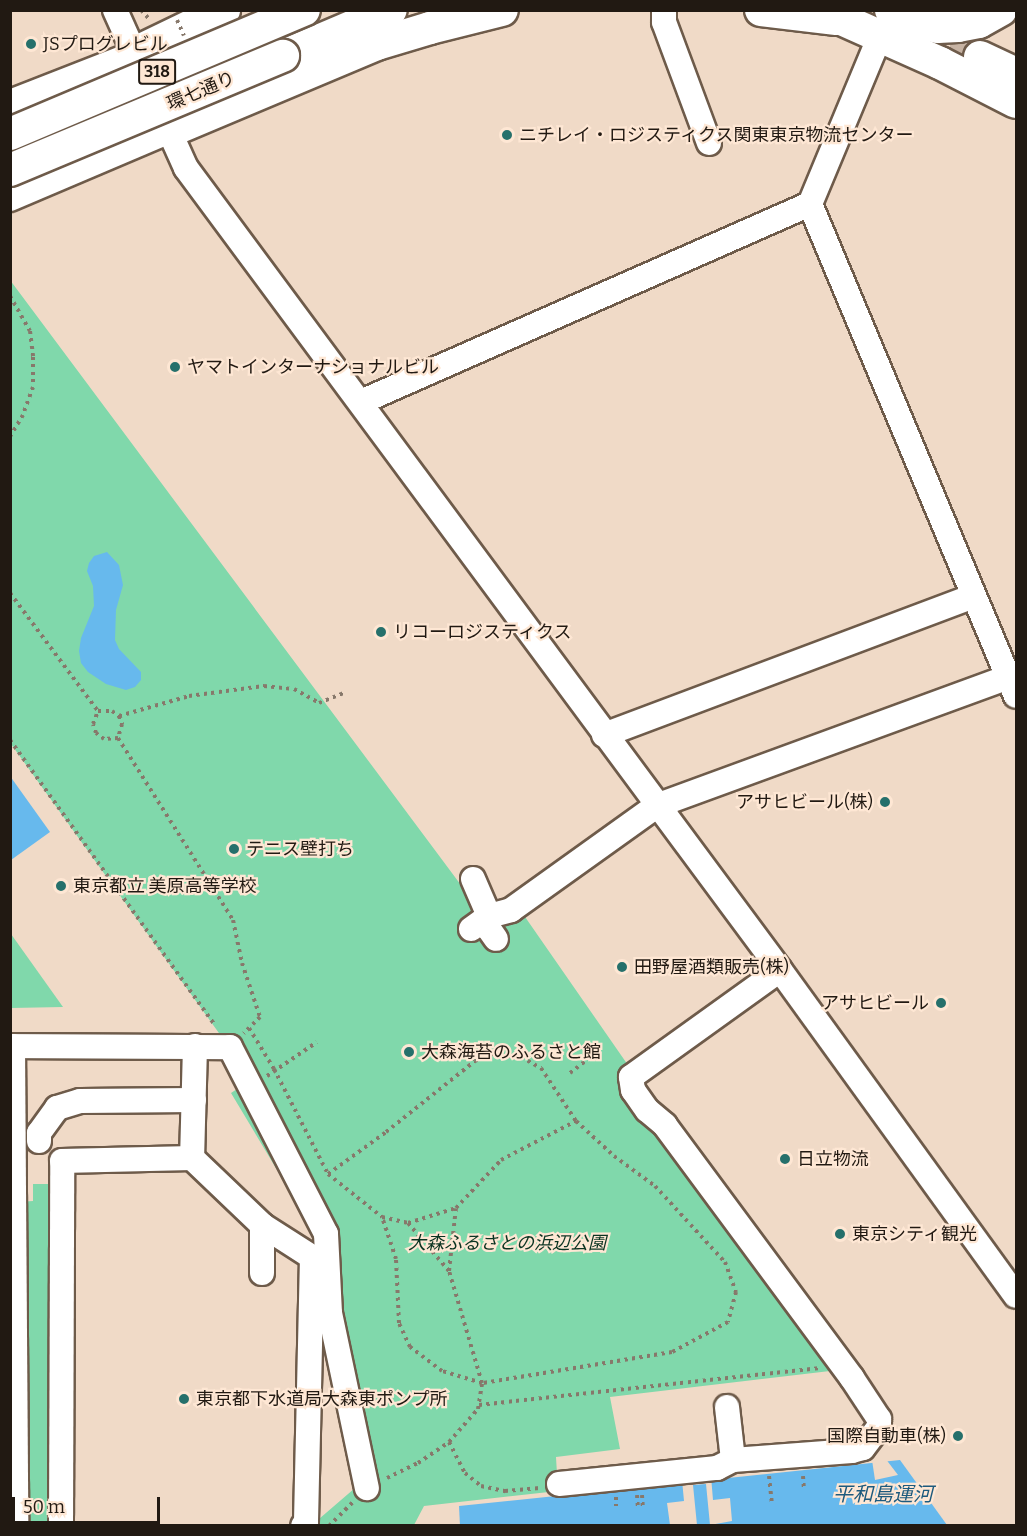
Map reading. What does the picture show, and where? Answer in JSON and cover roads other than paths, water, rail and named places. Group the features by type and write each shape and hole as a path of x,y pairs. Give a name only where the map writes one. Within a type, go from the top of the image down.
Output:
{"main road":[{"path":"135,53 224,10"},
{"name":"環七通り","path":"10,134 304,10"},
{"name":"環七通り","path":"10,171 391,10"},
{"path":"283,56 442,10"},
{"path":"170,131 377,44 502,10"},
{"path":"760,10 829,15 885,24 916,23 938,27 979,22 1000,10"},
{"path":"885,24 940,63 1017,102"},
{"path":"980,57 1017,74"}],"street":[{"path":"115,10 186,168 361,402 656,806 780,970 1017,1296"},
{"path":"664,10 664,22 709,143"},
{"path":"361,402 810,204 885,24"},
{"path":"10,102 135,53"},
{"path":"10,199 170,131"},
{"path":"480,922 511,910 656,806 1014,683 974,596 810,204"},
{"path":"604,735 974,596"},
{"path":"473,879 480,922 496,939"},
{"path":"560,1484 717,1468 733,1460 827,1447 852,1451 864,1448 872,1440 879,1427 879,1419 842,1366 665,1125 647,1110 633,1090 631,1077 780,970"},
{"path":"16,1526 12,1046 230,1047 326,1234 330,1313 367,1488"},
{"path":"192,1158 195,1046"},
{"path":"39,1142 39,1133 57,1108 80,1101 194,1100"},
{"path":"61,1526 62,1161 192,1158 262,1225 312,1257 306,1523 303,1526"},
{"path":"262,1225 262,1273"},
{"path":"727,1407 733,1460"}],"water":[{"path":"107,552 119,565 123,585 116,610 115,640 119,649 141,672 141,680 135,687 126,690 106,684 88,672 81,663 79,651 81,638 94,606 93,586 87,571 89,563 94,556"},
{"path":"10,776 50,832 11,860 10,860"},
{"name":"平和島運河","path":"900,1460 947,1525 460,1526 459,1506"}],"tunnel":[{"path":"907,25 980,57"}],"place":[{"name":"JSプログレビル","path":"31,44"},
{"name":"ニチレイ・ロジスティクス関東東京物流センター","path":"507,135"},
{"name":"ヤマトインターナショナルビル","path":"175,367"},
{"name":"リコーロジスティクス","path":"381,632"},
{"name":"アサヒビール(株)","path":"885,802"},
{"name":"テニス壁打ち","path":"234,849"},
{"name":"東京都立 美原高等学校","path":"61,886"},
{"name":"田野屋酒類販売(株)","path":"622,967"},
{"name":"アサヒビール","path":"941,1003"},
{"name":"大森海苔のふるさと館","path":"409,1052"},
{"name":"日立物流","path":"785,1159"},
{"name":"東京シティ観光","path":"840,1234"},
{"name":"東京都下水道局大森東ポンプ所","path":"184,1399"},
{"name":"国際自動車(株)","path":"958,1436"}],"park label":[{"name":"大森ふるさとの浜辺公園","path":"507,1243"}]}
